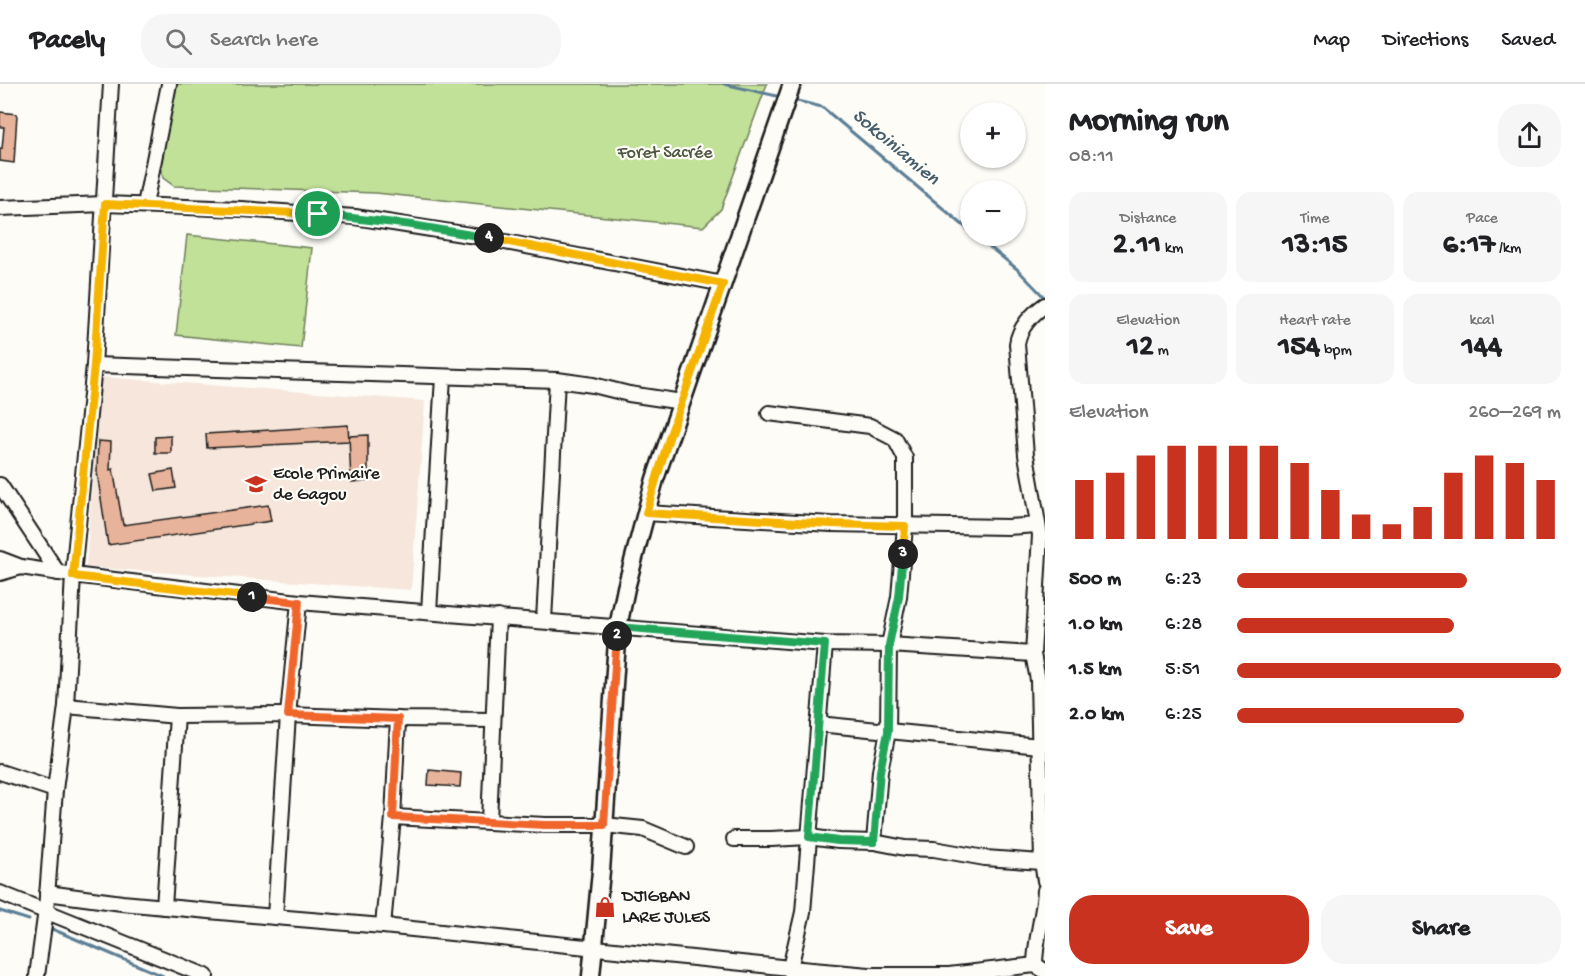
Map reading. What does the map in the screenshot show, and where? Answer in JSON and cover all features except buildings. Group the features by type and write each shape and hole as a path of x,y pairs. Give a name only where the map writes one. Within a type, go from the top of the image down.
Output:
{"main road":[{"path":"591,976 618,627 626,588 656,479 792,84"}],"street":[{"path":"37,976 46,910 55,790 66,706 73,576 94,365 111,84"},
{"path":"145,205 169,84"},
{"path":"0,208 105,204 318,214 389,222 539,248 723,284"},
{"path":"1045,305 1028,321 1021,331 1017,344 1026,455 1040,541 1033,654 1038,680 1042,862 1045,881"},
{"path":"94,365 557,380 682,402"},
{"path":"429,612 443,377"},
{"path":"544,620 557,380"},
{"path":"769,413 863,424 895,439 905,458 905,526 899,597 889,645 888,732 880,771 874,842"},
{"path":"0,485 58,573"},
{"path":"646,513 831,524 1008,527 1037,525"},
{"path":"0,559 21,567 73,576 299,602 498,616 825,644 889,645 1033,654"},
{"path":"0,573 21,567"},
{"path":"275,917 288,715 299,602"},
{"path":"489,821 498,616"},
{"path":"791,972 803,912 825,644"},
{"path":"66,706 177,716 288,715 493,720"},
{"path":"164,907 177,716"},
{"path":"383,926 393,817 398,719"},
{"path":"818,724 1040,746"},
{"path":"0,772 55,790"},
{"path":"393,817 545,825 604,825 643,829 686,848"},
{"path":"734,839 771,840 809,837 934,849 985,858 1042,862"},
{"path":"47,893 164,907 593,946 791,972 949,975 1040,968 1035,953 1045,890"},
{"path":"0,893 206,976"}],"shaded area":[{"name":"Ecole Primaire de Gagou","path":"100,377 425,401 411,590 86,567"}],"green space":[{"name":"Foret Sacrée","path":"175,84 767,84 721,209 703,227 376,193 174,186 163,178 159,158"},
{"path":"187,235 312,248 301,348 176,335"}],"waterway":[{"name":"Sokoiniamien","path":"724,84 781,97"},
{"name":"Sokoiniamien","path":"793,100 822,107 960,223"},
{"name":"Sokoiniamien","path":"988,246 1017,269 1045,298"},
{"path":"0,911 29,920"},
{"path":"52,929 163,976"}],"place":[{"name":"Ecole Primaire de Gagou","path":"256,484"},
{"name":"DJIGBAN LARE JULES","path":"605,907"}],"route":[{"path":"105,204 318,214 412,225 723,284 669,438 646,513 905,526 899,597 889,645 888,732 880,771 874,842 809,837 825,644 618,627 604,825 545,825 393,817 398,719 288,715 299,602 73,576 94,365 105,204"}]}
